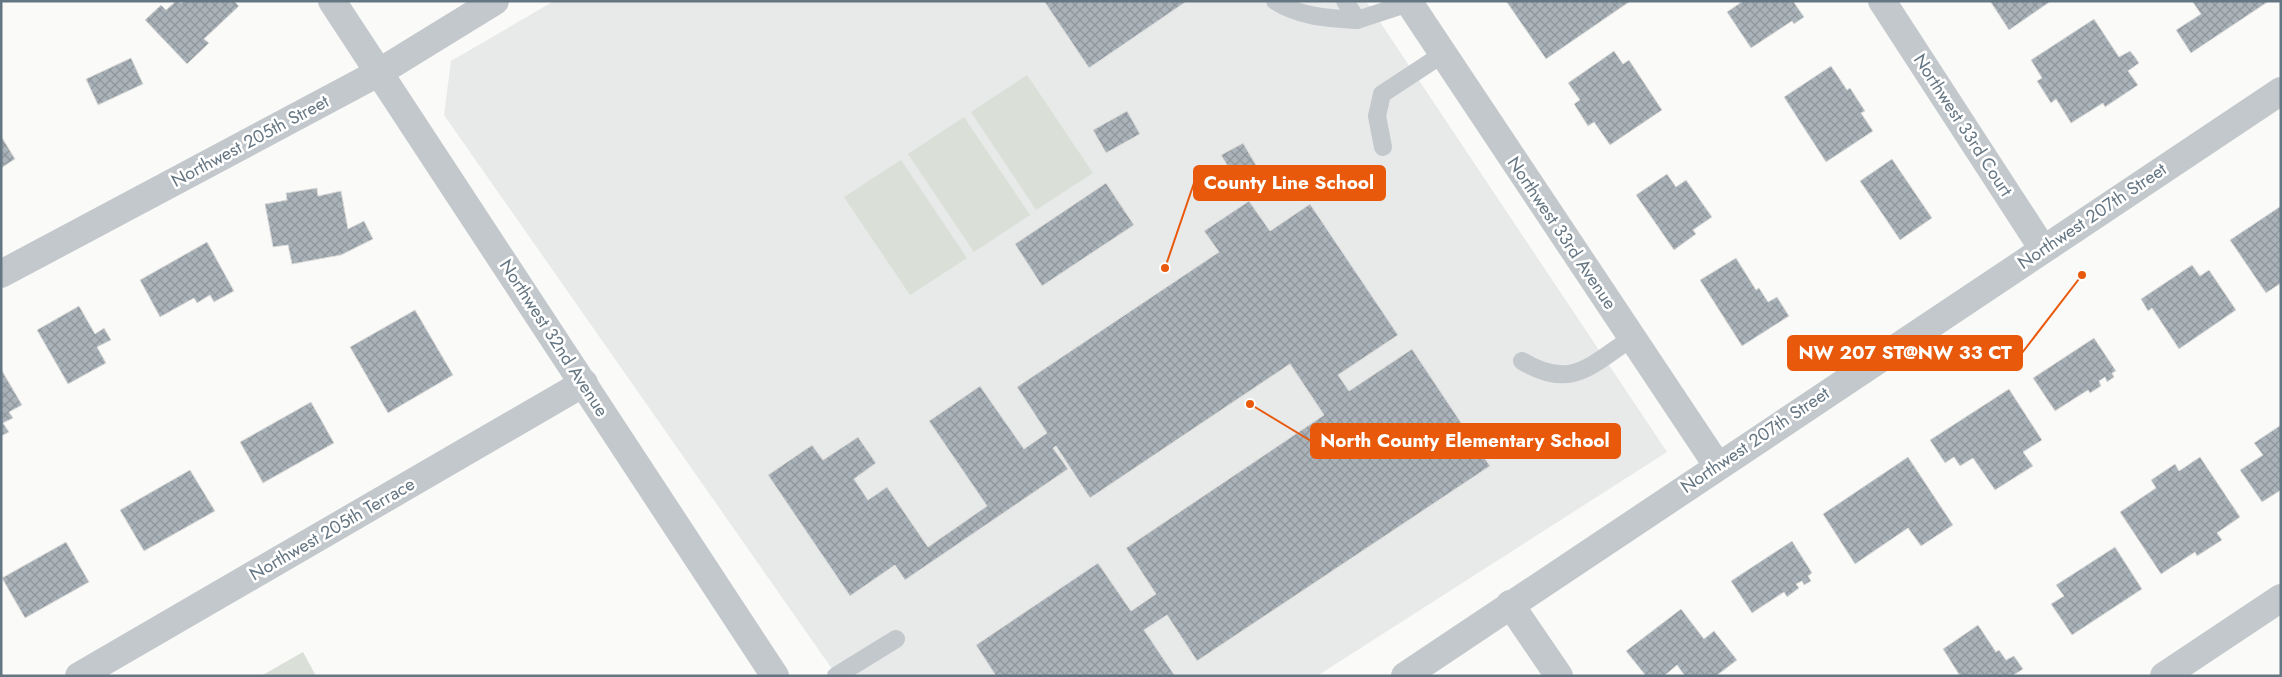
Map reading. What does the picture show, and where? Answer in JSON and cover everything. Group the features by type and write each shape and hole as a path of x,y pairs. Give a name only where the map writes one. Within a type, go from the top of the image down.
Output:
{"street":[{"name":"Northwest 32nd Avenue","path":"332,1 775,676"},
{"name":"Northwest 205th Street","path":"1,274 378,73 495,1"},
{"name":"Northwest 33rd Court","path":"1882,1 2044,249"},
{"name":"Northwest 33rd Avenue","path":"1409,2 1717,466"},
{"name":"Northwest 207th Street","path":"1405,676 1510,604 2281,91"},
{"name":"Northwest 205th Terrace","path":"80,676 584,383"},
{"path":"2164,676 2281,598"},
{"path":"1510,604 1559,676"}],"lane":[{"path":"1275,1 1289,10 1314,16 1357,20 1409,2"},
{"path":"1345,1 1357,20"},
{"path":"1383,147 1377,116 1382,94 1443,54"},
{"path":"1522,362 1539,372 1560,376 1585,369 1632,338"},
{"path":"836,676 896,639"}],"shaded area":[{"path":"554,1 1366,1 1667,452 1317,676 837,676 444,115 451,61"},
{"path":"1027,75 1093,173 1036,210 971,112"},
{"path":"964,117 1030,215 974,252 908,154"},
{"path":"901,160 967,258 910,295 844,197"},
{"path":"303,652 316,676 261,676"}],"building":[{"path":"176,1 182,3 184,1 234,1 239,6 204,39 209,43 187,64 145,20 161,5 166,10"},
{"path":"1044,1 1187,1 1089,68"},
{"path":"1506,1 1629,1 1629,2 1546,59"},
{"path":"1743,1 1793,1 1804,17 1794,24 1792,21 1751,48 1727,12"},
{"path":"1990,1 2051,1 2009,30"},
{"path":"2192,1 2269,1 2191,53 2176,30 2201,14"},
{"path":"2094,19 2119,57 2130,51 2139,63 2128,71 2138,85 2105,107 2103,103 2071,123 2056,99 2051,103 2037,81 2042,78 2031,60"},
{"path":"1614,51 1623,64 1629,60 1662,110 1610,145 1594,122 1588,126 1574,104 1580,100 1568,83"},
{"path":"131,58 143,84 98,105 86,79"},
{"path":"1831,66 1847,90 1850,88 1865,111 1861,113 1873,131 1826,162 1784,97"},
{"path":"1127,111 1140,134 1106,153 1093,130"},
{"path":"1,136 15,159 1,168"},
{"path":"1243,143 1256,165 1234,177 1221,155"},
{"path":"1892,159 1932,218 1900,240 1860,181"},
{"path":"1667,174 1676,187 1686,180 1712,217 1693,230 1696,234 1674,250 1636,195"},
{"path":"1106,183 1134,225 1042,286 1015,244"},
{"path":"317,188 318,196 341,191 348,229 364,221 373,239 341,255 292,264 288,245 273,247 265,204 287,200 286,193"},
{"path":"1249,201 1270,231 1310,204 1398,335 1338,375 1349,391 1412,349 1490,466 1197,661 1167,615 1144,630 1175,676 996,676 976,645 1098,563 1131,611 1156,594 1126,548 1324,415 1290,364 1090,498 1056,446 1053,448 1068,469 905,580 895,565 850,596 768,475 812,445 823,460 858,437 876,463 854,479 868,500 887,487 928,547 987,506 929,421 980,386 1024,449 1047,433 1017,387 1219,252 1204,231"},
{"path":"2281,206 2281,283 2266,293 2230,240"},
{"path":"207,242 234,291 214,302 210,295 197,303 194,298 160,317 140,280"},
{"path":"1736,258 1756,290 1759,288 1768,302 1777,297 1789,316 1742,346 1700,280"},
{"path":"2192,265 2200,276 2209,270 2236,310 2179,349 2152,308 2148,311 2141,299"},
{"path":"79,306 95,334 104,328 111,340 97,347 106,363 68,384 37,330"},
{"path":"415,310 453,375 388,413 350,347"},
{"path":"2094,338 2116,371 2112,373 2114,377 2107,382 2105,377 2099,381 2101,386 2090,393 2088,390 2055,411 2033,378"},
{"path":"1,369 22,405 9,412 13,418 3,423 9,432 1,436"},
{"path":"2009,389 2042,440 2023,452 2033,466 1995,490 1973,458 1960,466 1954,457 1945,463 1930,440"},
{"path":"311,402 334,443 263,483 240,442"},
{"path":"2281,425 2281,490 2262,502 2240,470 2263,455 2254,443"},
{"path":"1908,457 1953,525 1921,546 1908,528 1855,564 1823,514"},
{"path":"2200,457 2240,517 2217,533 2222,540 2197,556 2195,552 2161,574 2120,512 2156,488 2151,480 2175,464 2179,471"},
{"path":"190,470 215,511 144,551 120,510"},
{"path":"1792,541 1812,573 1808,576 1811,581 1804,585 1802,581 1796,584 1799,588 1787,597 1784,592 1752,613 1731,581"},
{"path":"66,542 89,582 25,618 2,578"},
{"path":"2115,547 2142,589 2072,635 2051,604 2064,596 2056,585"},
{"path":"1681,609 1704,639 1714,631 1737,660 1716,676 1685,676 1677,665 1664,676 1646,676 1626,651"},
{"path":"1978,625 1996,652 1999,650 2006,660 2014,656 2023,669 2012,676 1960,676 1943,649"}],"place":[{"name":"County Line School","path":"1165,268"},
{"name":"NW 207 ST@NW 33 CT","path":"2082,275"},
{"name":"North County Elementary School","path":"1250,404"}]}
